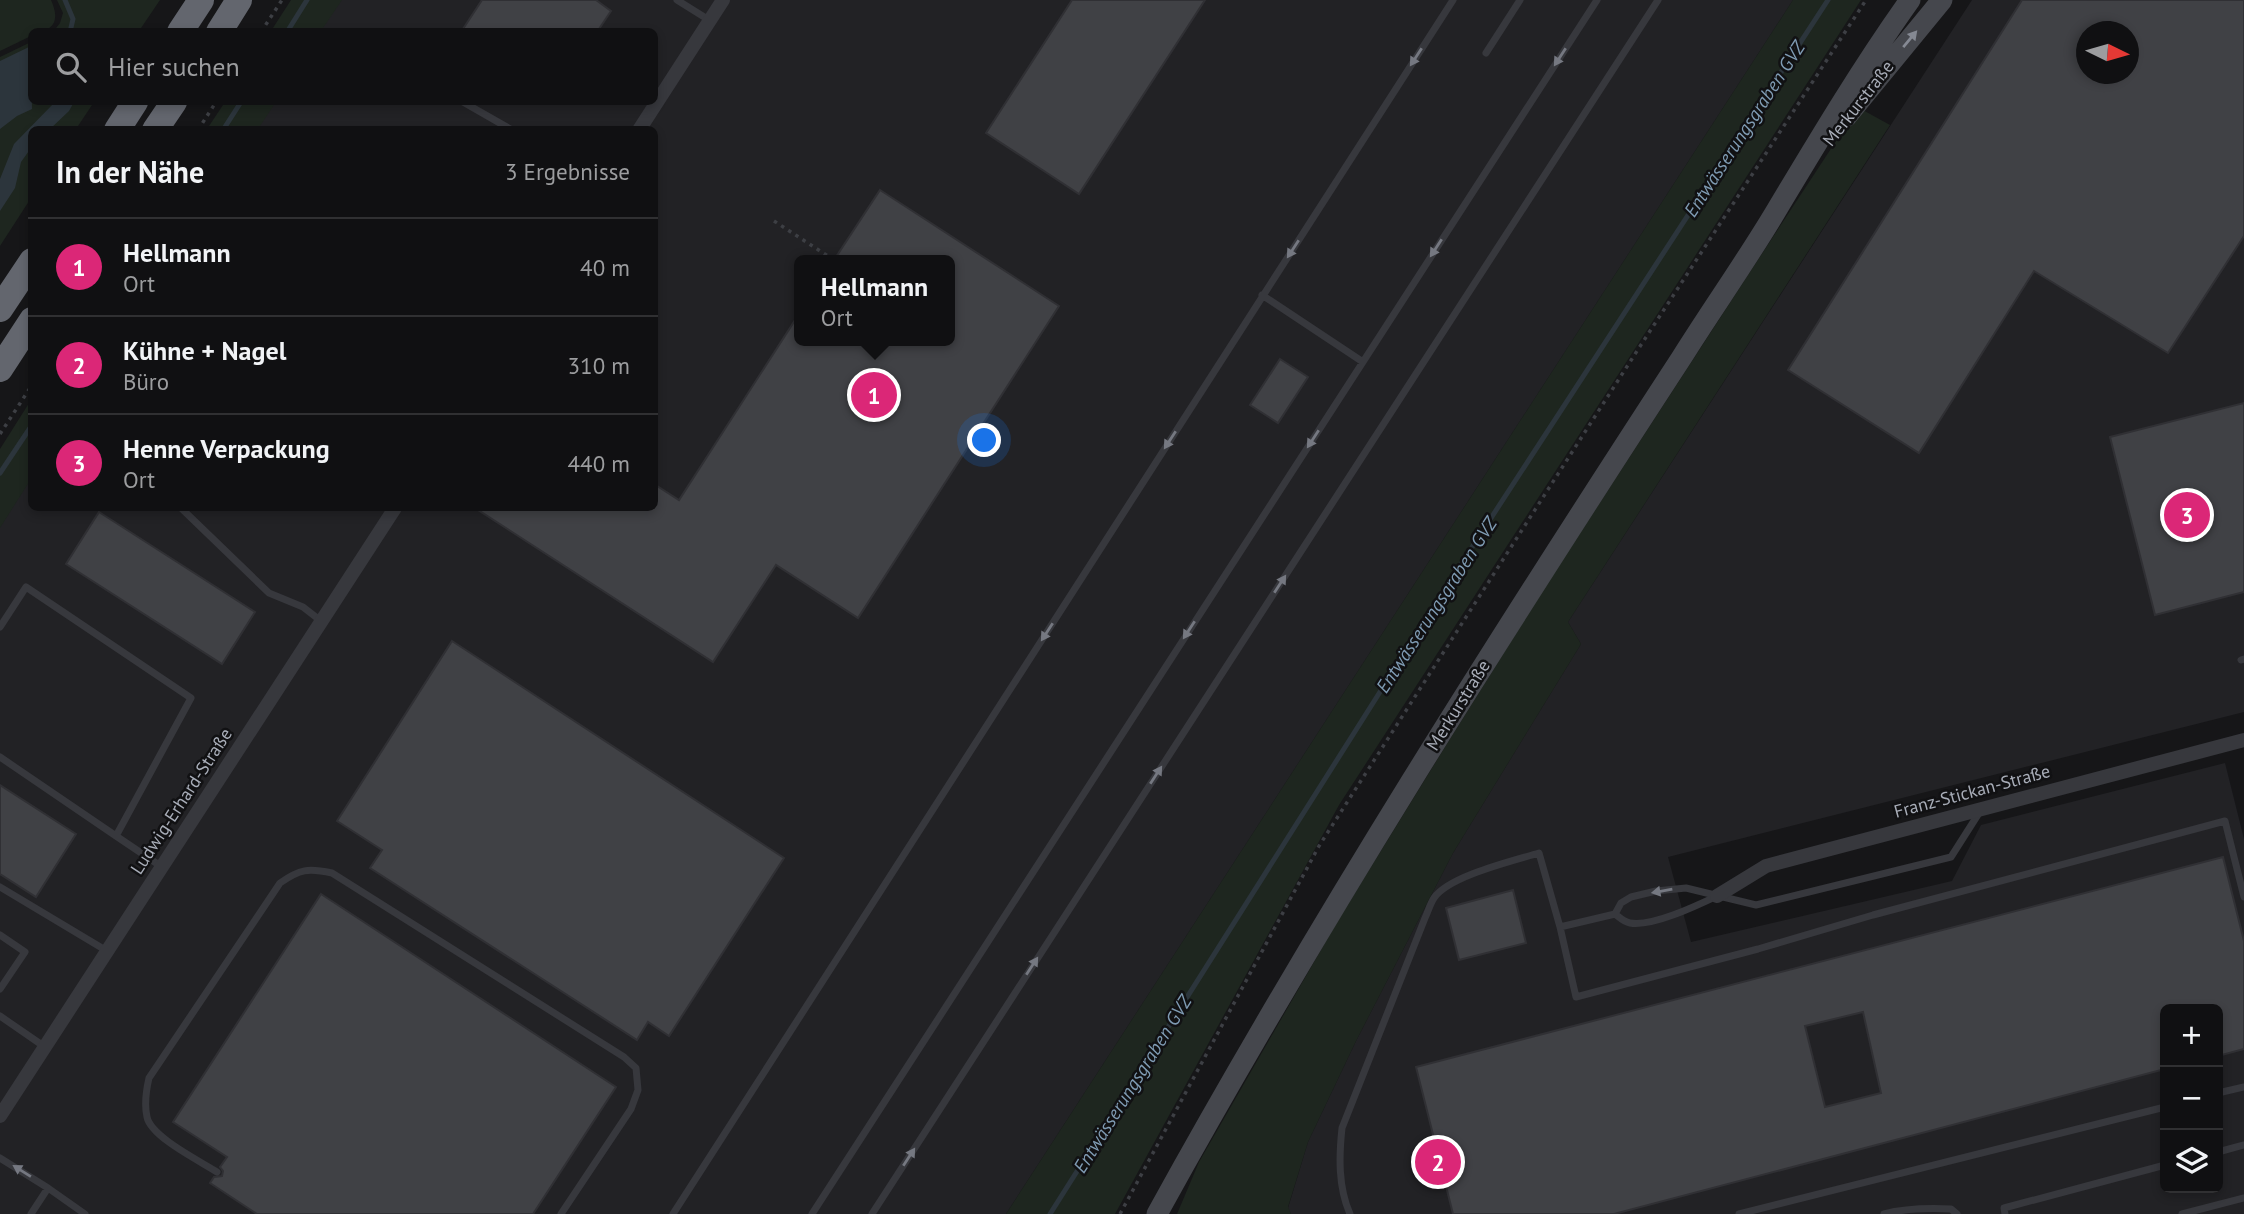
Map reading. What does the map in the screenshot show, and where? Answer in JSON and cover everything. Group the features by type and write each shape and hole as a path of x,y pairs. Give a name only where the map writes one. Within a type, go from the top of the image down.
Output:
{"highway":[{"path":"183,28 201,0"},
{"path":"222,28 239,0"},
{"path":"120,126 133,105"},
{"path":"158,126 172,105"},
{"path":"0,309 28,267"},
{"path":"0,369 28,326"}],"street":[{"path":"658,101 723,0"},
{"name":"Merkurstraße","path":"1157,1214 1234,1075 1395,806 1550,560 1778,209 1829,120 1910,0"},
{"name":"Merkurstraße","path":"1778,209 1836,130 1942,0"},
{"path":"642,126 655,105"},
{"name":"Ludwig-Erhard-Straße","path":"0,1116 393,511"},
{"name":"Franz-Stickan-Straße","path":"1717,896 1766,866 2243,743"}],"lane":[{"path":"677,0 710,21"},
{"path":"673,1214 1453,0"},
{"path":"1486,53 1520,0"},
{"path":"812,1214 1597,0"},
{"path":"872,1214 1658,0"},
{"path":"468,105 505,126"},
{"path":"1262,295 1363,362"},
{"path":"184,511 269,593 303,607 321,621"},
{"path":"0,627 26,587 191,698 116,836"},
{"path":"0,757 162,867"},
{"path":"1560,927 1615,914 1621,903 1631,897 1656,891 1686,888 1756,905 1951,857 1981,809"},
{"path":"1350,1214 1339,1161 1342,1128 1434,897 1448,884 1539,853 1576,997 2225,821 2244,897"},
{"path":"217,1172 161,1136 147,1121 145,1098 149,1078 280,883 295,872 313,869 332,873 624,1057 636,1068 638,1090 631,1109 561,1214"},
{"path":"0,887 107,951"},
{"path":"1615,914 1626,922 1634,923 1672,916 1717,896"},
{"path":"0,935 25,952 0,989"},
{"path":"0,1016 45,1047"},
{"path":"2223,1092 2244,1087"},
{"path":"1739,1214 2160,1108"},
{"path":"2223,1151 2244,1145"},
{"path":"0,1158 85,1214"},
{"path":"2005,1214 2004,1208 2160,1166"},
{"path":"31,1214 48,1188"},
{"path":"2182,1214 2244,1198"},
{"path":"1884,1214 1936,1208 1951,1209 1957,1214"}],"path":[{"path":"264,28 282,0"},
{"path":"1120,1214 1319,846 1866,0"},
{"path":"201,126 214,105"},
{"path":"774,221 826,255"},
{"path":"0,434 28,391"}],"shaded area":[{"path":"0,0 51,0 55,19 50,27 28,28 28,37 0,51"},
{"path":"57,0 160,0 141,28 56,28 63,13"},
{"path":"291,0 342,0 323,28 273,28"},
{"path":"341,0 1793,0 1006,1214 0,1214 0,527 28,483 28,511 658,511 658,126 259,126 273,105 658,105 658,28 322,28"},
{"path":"1793,0 1861,0 1339,805 1115,1214 1006,1214"},
{"path":"1972,0 2244,0 2244,712 1668,857 1691,942 1952,881 1981,825 2225,763 2244,839 2244,1214 1291,1214 1288,1208 1308,1142 1356,1041 1453,853 1581,644 1568,622"},
{"path":"28,43 28,105 92,105 78,126 28,126 28,203 0,246 0,57"},
{"path":"28,47 28,105 32,105 32,109 0,129 0,61"},
{"path":"52,105 72,105 53,126 32,126"},
{"path":"223,105 274,105 260,126 209,126"},
{"path":"1861,109 1890,125 1568,622 1581,644 1453,853 1356,1041 1308,1142 1288,1207 1291,1214 1177,1214 1199,1162 1337,922 1445,747 1545,587 1748,275 1840,135"},
{"path":"28,130 28,152 21,162 15,188 0,211 0,179 14,144"},
{"path":"28,405 28,484 0,528 0,449"}],"building":[{"path":"482,0 596,0 611,11 600,28 464,28"},
{"path":"1072,0 1205,0 1079,194 986,133"},
{"path":"2022,0 2244,0 2244,236 2168,353 2034,271 1919,453 1788,370"},
{"path":"880,190 1059,306 858,618 776,565 713,662 480,511 658,511 658,487 679,500 794,322 794,346 955,346 955,255 837,255"},
{"path":"1280,359 1308,377 1278,423 1250,405"},
{"path":"2244,403 2244,592 2155,615 2110,437"},
{"path":"99,512 255,612 222,664 66,564"},
{"path":"452,641 784,858 669,1036 648,1022 637,1040 370,868 382,850 337,821"},
{"path":"0,785 76,834 36,897 0,874"},
{"path":"2223,857 2244,941 2244,1049 2223,1055 2223,1004 2160,1004 2160,1070 1614,1214 1453,1214 1416,1067","holes":["1863,1012 1881,1093 1825,1107 1805,1026"]},
{"path":"1513,890 1526,943 1459,960 1446,908"},
{"path":"321,894 616,1087 533,1214 257,1214 210,1183 214,1177 222,1176 220,1167 227,1157 173,1122"}],"waterway":[{"path":"65,0 73,19 71,28"},
{"name":"Entwässerungsgraben GVZ","path":"290,28 307,0"},
{"name":"Entwässerungsgraben GVZ","path":"1050,1214 1452,578 1828,0"},
{"name":"Entwässerungsgraben GVZ","path":"226,126 239,105"},
{"name":"Entwässerungsgraben GVZ","path":"0,473 28,431"}],"place":[{"name":"Hellmann","path":"874,395"},
{"name":"Henne Verpackung","path":"2187,515"},
{"name":"Kühne + Nagel","path":"1438,1162"}]}
